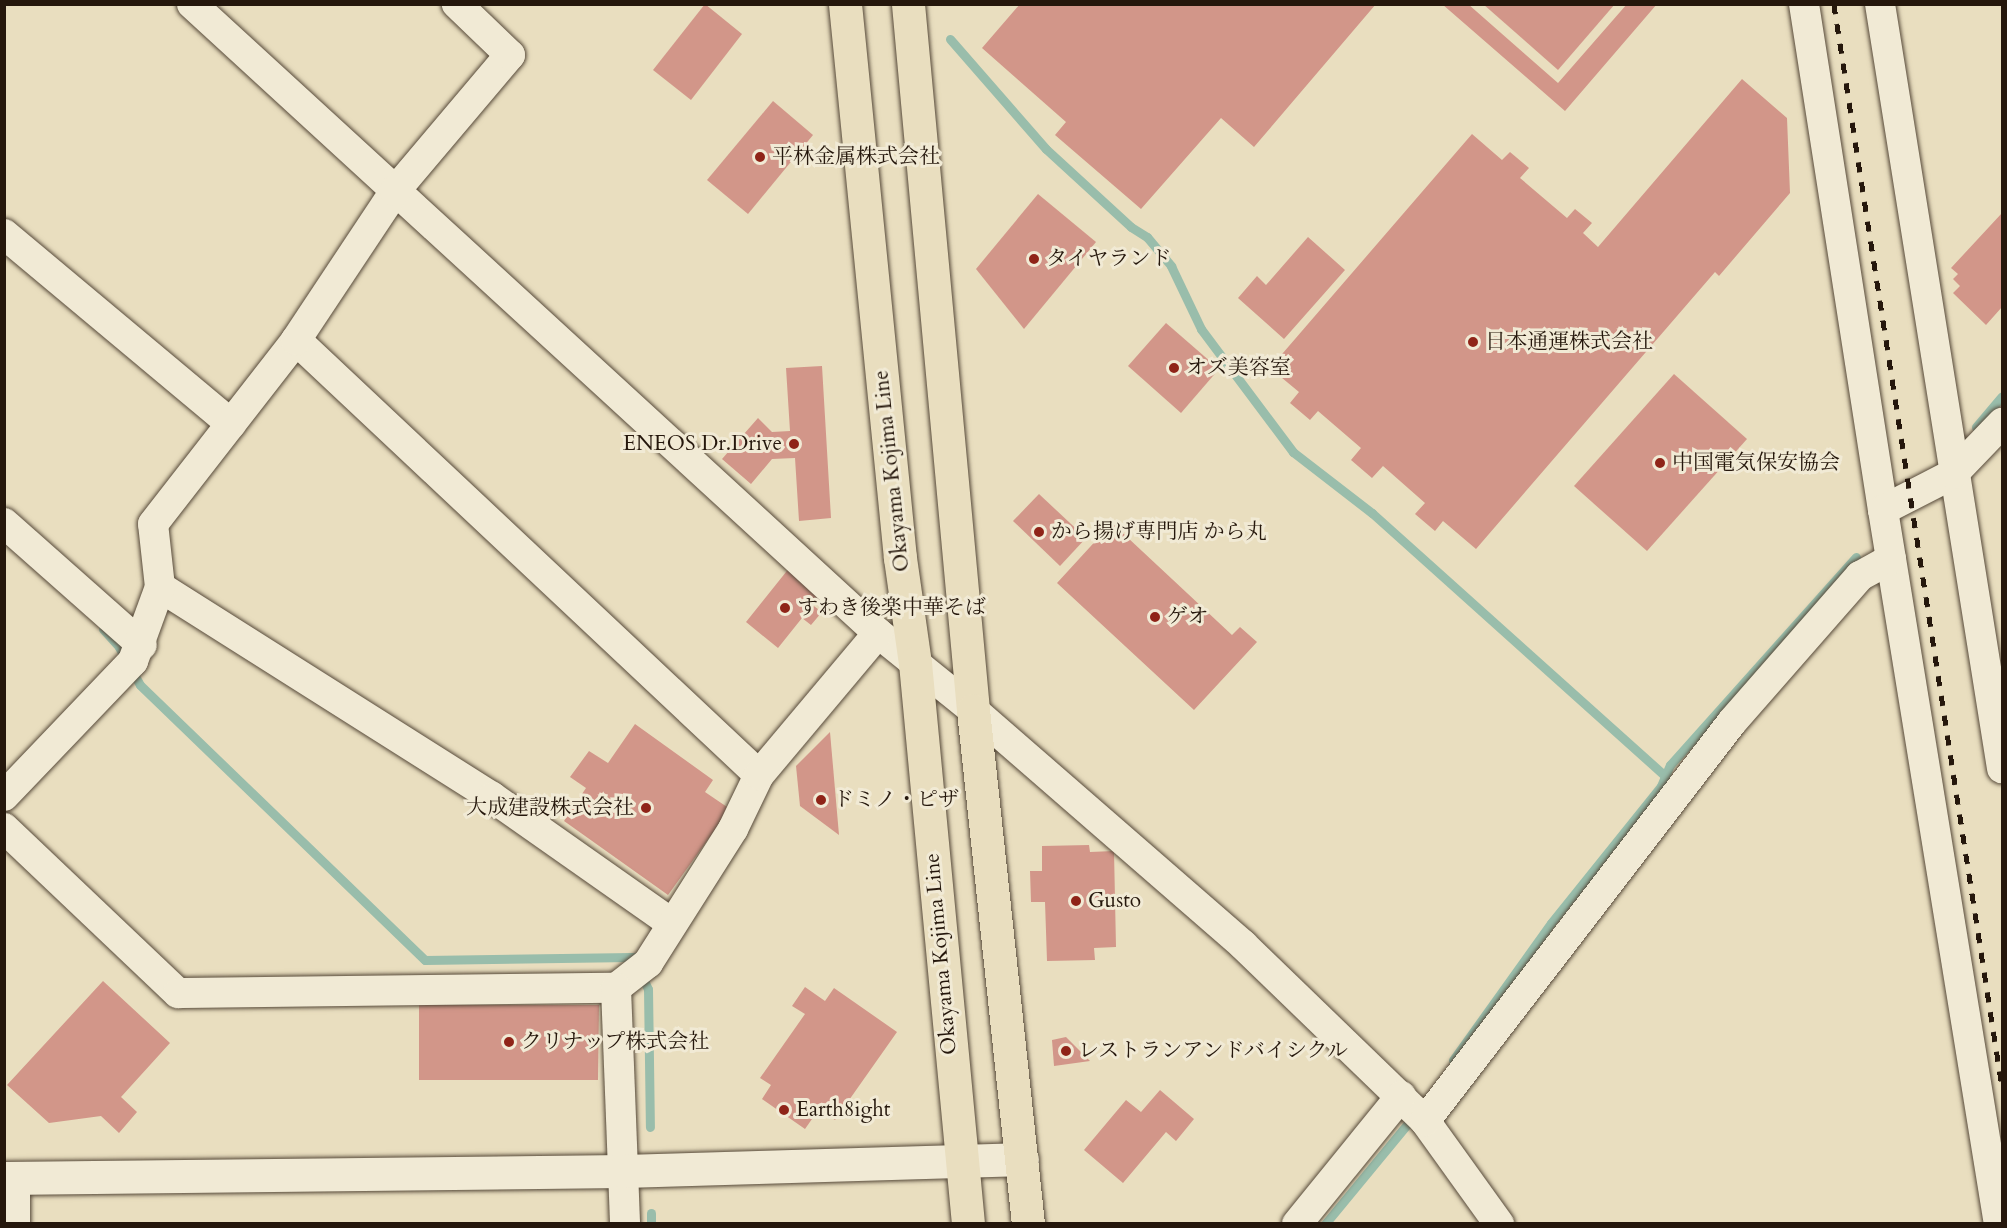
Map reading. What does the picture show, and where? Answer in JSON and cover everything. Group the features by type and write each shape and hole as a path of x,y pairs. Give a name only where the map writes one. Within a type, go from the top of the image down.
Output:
{"main road":[{"name":"Okayama Kojima Line","path":"845,4 900,558 915,663 968,1224"},
{"path":"908,4 973,710 1029,1224"}],"street":[{"path":"192,4 878,633 973,710 1243,945 1413,1108 1499,1224"},
{"path":"4,796 132,661 160,587 153,524 296,340 395,190 510,55 457,4"},
{"path":"1804,4 1883,510 1999,1224"},
{"path":"1880,4 1953,474 2002,768"},
{"path":"4,234 231,424"},
{"path":"296,340 759,775"},
{"path":"1883,510 1953,474 2002,423"},
{"path":"4,523 132,661"},
{"path":"1297,1224 1413,1108 1732,722 1860,576 1891,559"},
{"path":"160,587 492,797 670,922"},
{"path":"625,1224 624,1171 632,976 733,829 759,775 878,633"},
{"path":"4,828 178,993 632,976"},
{"path":"13,1224 9,1178 624,1171 1022,1159"}],"building":[{"path":"705,4 742,34 691,100 653,70"},
{"path":"1020,4 1376,4 1254,147 1221,118 1141,209 1055,135 1066,122 982,48"},
{"path":"1442,4 1468,4 1558,83 1627,4 1657,4 1565,111"},
{"path":"1483,4 1615,4 1558,70"},
{"path":"1742,79 1787,118 1790,193 1719,276 1715,272 1476,549 1443,521 1435,531 1415,514 1425,503 1383,466 1372,478 1351,460 1361,448 1318,411 1310,420 1290,403 1299,392 1270,368 1472,134 1502,160 1510,152 1529,168 1520,178 1567,218 1575,209 1592,223 1583,233 1598,247"},
{"path":"773,101 813,135 748,214 707,180"},
{"path":"1038,194 1096,242 1024,329 976,269"},
{"path":"2002,213 2002,307 1986,325 1953,293 1960,286 1953,279 1958,274 1951,268"},
{"path":"1308,237 1345,270 1284,339 1238,298 1257,276 1266,285"},
{"name":"オズ美容室","path":"1166,323 1219,369 1181,413 1128,366"},
{"path":"822,366 831,518 799,521 795,458 772,459 751,484 722,459 758,418 772,432 790,431 786,368"},
{"path":"1674,374 1747,439 1647,551 1574,486"},
{"path":"1039,494 1086,538 1060,566 1013,521"},
{"path":"1112,523 1232,635 1240,627 1257,642 1194,710 1057,583"},
{"path":"790,567 821,591 811,604 822,612 811,625 802,618 778,648 746,622"},
{"path":"635,724 713,780 705,792 730,809 668,895 564,821 586,788 570,777 589,751 608,763"},
{"path":"830,732 839,835 800,806 796,766"},
{"path":"1089,845 1090,852 1114,851 1116,947 1094,948 1095,960 1047,961 1045,902 1031,902 1030,871 1042,871 1042,846"},
{"path":"103,981 170,1043 121,1097 137,1112 119,1133 101,1116 49,1123 7,1085"},
{"path":"805,987 825,1001 834,988 897,1032 835,1120 819,1109 805,1129 762,1099 771,1085 760,1078 805,1014 792,1006"},
{"path":"419,1005 599,1005 598,1080 419,1080"},
{"name":"レストランアンドバイシクル","path":"1066,1037 1090,1061 1054,1066 1052,1040"},
{"path":"1160,1090 1194,1119 1176,1141 1166,1132 1123,1183 1084,1150 1126,1100 1141,1112"}],"waterway":[{"path":"950,39 1046,149 1131,227 1147,237 1171,266 1201,329 1293,452 1372,513 1665,776"},
{"path":"1976,427 2002,396"},
{"path":"1453,1060 1551,923 1661,786 1670,765 1856,557"},
{"path":"103,629 119,647 140,685 425,960 633,957 648,989 650,1127"},
{"path":"1325,1224 1414,1116"},
{"path":"651,1213 651,1224"}],"railway":[{"path":"1834,4 2002,1085"}],"place":[{"name":"平林金属株式会社","path":"760,157"},
{"name":"タイヤランド","path":"1034,259"},
{"name":"日本通運株式会社","path":"1473,342"},
{"name":"オズ美容室","path":"1174,368"},
{"name":"ENEOS Dr.Drive","path":"794,444"},
{"name":"中国電気保安協会","path":"1660,463"},
{"name":"から揚げ専門店 から丸","path":"1039,532"},
{"name":"すわき後楽中華そば","path":"785,608"},
{"name":"ゲオ","path":"1155,617"},
{"name":"ドミノ・ピザ","path":"821,800"},
{"name":"大成建設株式会社","path":"646,808"},
{"name":"Gusto","path":"1076,901"},
{"name":"クリナップ株式会社","path":"509,1042"},
{"name":"レストランアンドバイシクル","path":"1066,1051"},
{"name":"Earth8ight","path":"784,1110"}]}
